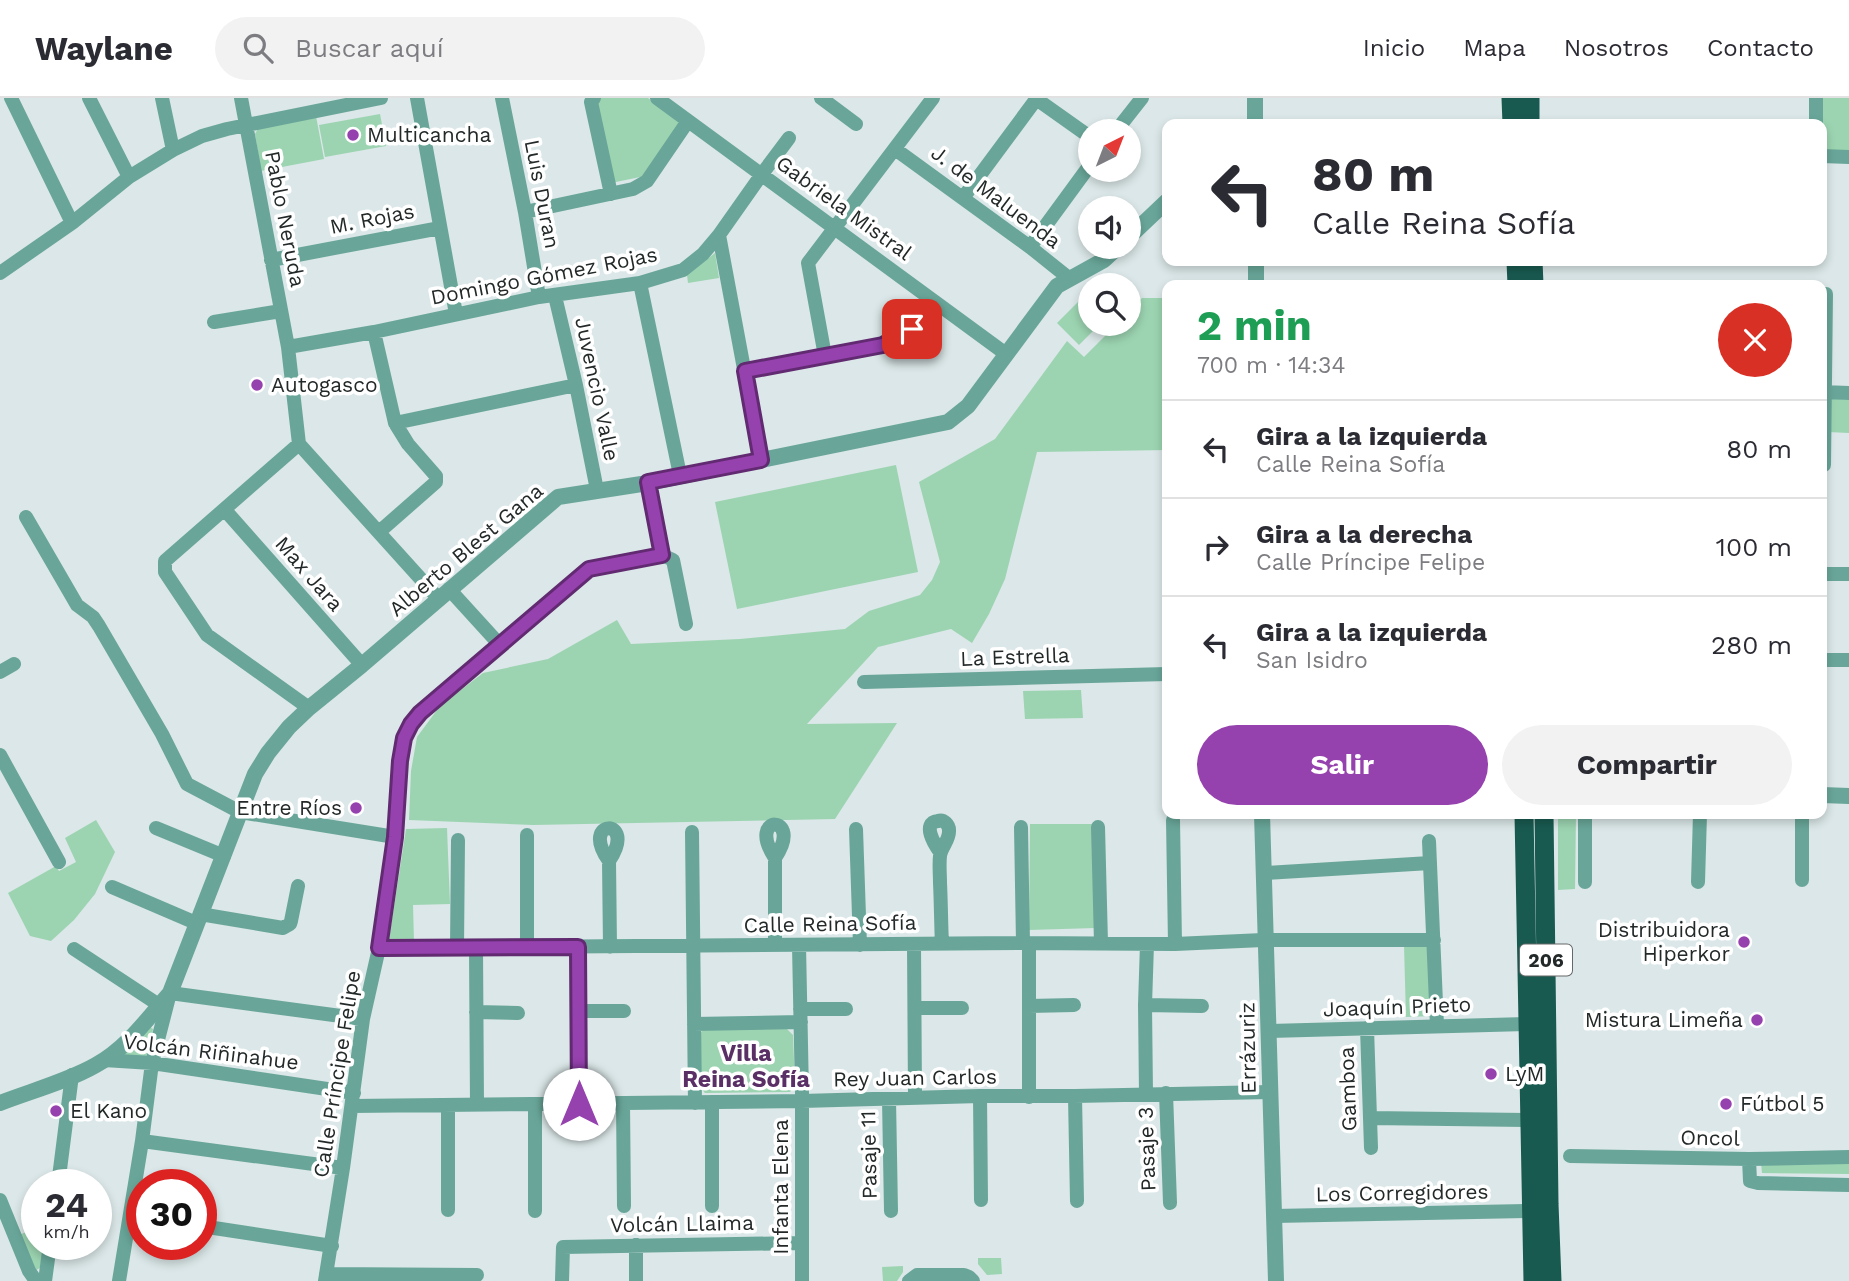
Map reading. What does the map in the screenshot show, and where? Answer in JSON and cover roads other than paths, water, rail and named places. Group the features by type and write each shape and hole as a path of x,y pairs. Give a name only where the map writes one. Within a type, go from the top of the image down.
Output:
{"highway":[{"path":"1511,98 1512,119"},
{"path":"1530,98 1530,119"},
{"name":"206","path":"1524,819 1530,1120 1552,1281"},
{"name":"206","path":"1532,1281 1540,1207 1544,819"}],"street":[{"path":"11,98 72,223"},
{"path":"89,98 129,177"},
{"path":"162,98 173,150"},
{"name":"Pablo Neruda","path":"241,98 288,347 299,444"},
{"path":"0,272 72,223 129,177 202,136 338,102 380,98"},
{"path":"417,98 456,314"},
{"name":"Luis Duran","path":"502,98 539,297"},
{"path":"594,98 591,102 611,194"},
{"name":"Gabriela Mistral","path":"657,98 1006,354"},
{"path":"825,356 808,263 933,98"},
{"path":"963,198 1036,98 1078,129"},
{"path":"1125,119 1142,98"},
{"path":"1255,98 1255,119"},
{"path":"1816,98 1816,119"},
{"path":"823,99 856,124"},
{"path":"525,212 633,189 647,181 688,121"},
{"name":"Domingo Gómez Rojas","path":"288,347 539,297 640,283 682,270 704,254 789,138"},
{"name":"J. de Maluenda","path":"895,149 1070,279"},
{"path":"1827,156 1849,157"},
{"path":"1030,247 1078,181"},
{"path":"1141,226 1162,206"},
{"name":"M. Rojas","path":"271,260 440,228"},
{"path":"719,235 761,460"},
{"name":"Alberto Blest Gana","path":"0,1103 104,1060 123,1045 165,999 255,774 268,753 309,708 558,497 648,482 948,422 968,406 1057,286 1105,259"},
{"path":"640,283 680,475"},
{"name":"Juvencio Valle","path":"555,296 597,490"},
{"path":"745,371 883,345 912,329 935,302"},
{"path":"214,322 281,311"},
{"path":"374,332 395,423 408,444 436,475 436,482 379,532"},
{"path":"395,423 576,385"},
{"path":"1827,392 1849,394"},
{"path":"309,708 207,635 165,572 165,561 299,444 379,532 500,645"},
{"path":"648,482 662,555 673,560 686,624"},
{"name":"Max Jara","path":"225,510 362,665"},
{"path":"26,517 77,604 93,617 99,626 162,734 187,783 240,812 395,837"},
{"name":"Calle Príncipe Felipe","path":"326,1277 363,1018 379,948 395,837 404,738 420,713 589,569 662,555"},
{"path":"1827,574 1849,574"},
{"path":"1827,660 1849,660"},
{"path":"0,672 14,664"},
{"name":"La Estrella","path":"864,682 1162,674"},
{"path":"0,755 58,862"},
{"path":"1827,795 1849,796"},
{"name":"Errázuriz","path":"1262,819 1276,1281"},
{"path":"1585,819 1585,882"},
{"path":"1698,882 1700,819"},
{"path":"1802,819 1802,880"},
{"path":"1173,820 1175,944"},
{"path":"1021,827 1029,1006 1029,1097"},
{"path":"1098,827 1101,943"},
{"path":"156,828 224,856"},
{"path":"856,829 860,945"},
{"path":"692,832 695,1103"},
{"path":"527,835 527,948"},
{"path":"457,948 458,840"},
{"path":"1429,841 1437,1026"},
{"path":"940,852 942,944"},
{"path":"775,858 775,946"},
{"path":"609,862 610,947"},
{"path":"1264,873 1430,863"},
{"path":"111,887 198,919 283,928 290,924 298,886"},
{"name":"Calle Reina Sofía","path":"379,948 1434,940"},
{"path":"914,944 915,1097"},
{"path":"1146,1094 1147,944"},
{"name":"Infanta Elena","path":"799,945 802,1281"},
{"path":"578,947 579,1104"},
{"path":"476,948 477,1105"},
{"path":"74,949 165,999 363,1018"},
{"path":"140,1169 152,1063 165,999"},
{"path":"1029,1006 1074,1005"},
{"path":"1145,1005 1202,1006"},
{"path":"915,1008 962,1008"},
{"path":"694,1024 801,1016 846,1009"},
{"path":"579,1012 624,1011"},
{"path":"477,1012 518,1013"},
{"name":"Joaquín Prieto","path":"1269,1031 1528,1024"},
{"name":"Gamboa","path":"1367,1028 1371,1148"},
{"name":"Volcán Riñinahue","path":"104,1060 152,1063 353,1100"},
{"path":"60,1169 72,1075"},
{"name":"Rey Juan Carlos","path":"353,1100 448,1106 1270,1092"},
{"name":"Pasaje 3","path":"1166,1093 1170,1203"},
{"path":"980,1096 981,1200"},
{"path":"1075,1096 1077,1201"},
{"name":"Pasaje 11","path":"889,1099 891,1211"},
{"path":"712,1102 712,1206"},
{"path":"623,1103 624,1206"},
{"path":"535,1211 536,1104"},
{"path":"448,1106 448,1210"},
{"path":"1370,1118 1530,1120"},
{"path":"142,1141 343,1168"},
{"name":"Oncol","path":"1570,1156 1749,1159 1849,1157"},
{"path":"1749,1159 1750,1181 1849,1185"},
{"path":"0,1200 29,1272 36,1281"},
{"name":"Los Corregidores","path":"1274,1216 1540,1207"},
{"path":"217,1228 332,1246"},
{"name":"Volcán Llaima","path":"562,1281 563,1247 801,1242"},
{"path":"636,1245 636,1281"},
{"path":"119,1281 126,1254"},
{"path":"45,1281 48,1260"},
{"path":"326,1277 477,1275"},
{"path":"909,1281 917,1275 964,1275 973,1281"}],"place":[{"name":"Multicancha","path":"353,135"},
{"name":"Autogasco","path":"257,385"},
{"name":"Entre Ríos","path":"356,808"},
{"name":"Distribuidora Hiperkor","path":"1744,942"},
{"name":"Mistura Limeña","path":"1757,1020"},
{"name":"LyM","path":"1491,1074"},
{"name":"Fútbol 5","path":"1726,1104"},
{"name":"El Kano","path":"56,1111"}],"district":[{"name":"Villa Reina Sofía","path":"746,1066"}]}
